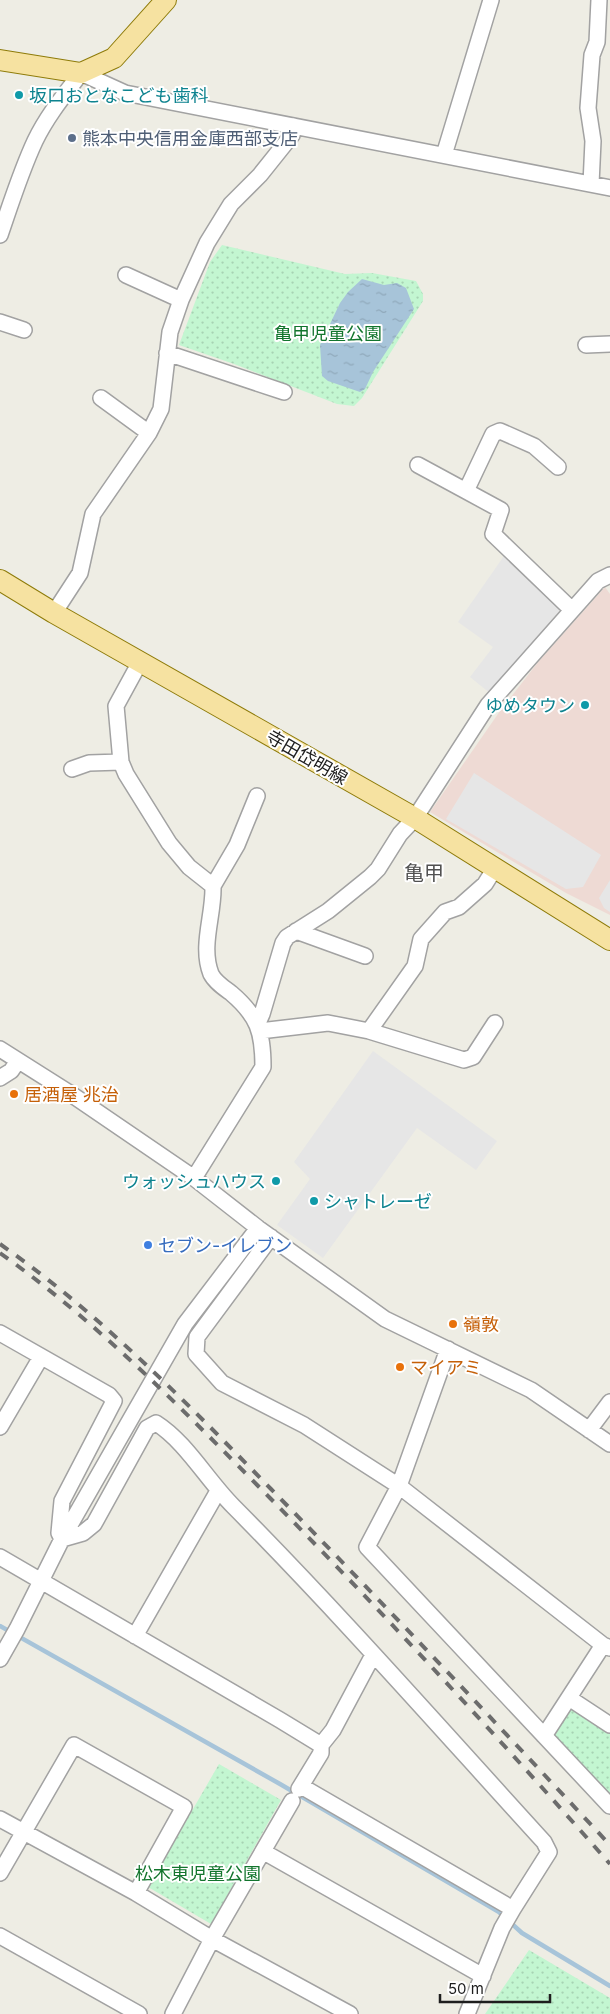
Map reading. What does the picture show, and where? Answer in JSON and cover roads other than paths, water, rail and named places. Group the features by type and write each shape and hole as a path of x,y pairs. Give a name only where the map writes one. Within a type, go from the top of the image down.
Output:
{"main road":[{"path":"0,60 81,73 114,58 166,0"},
{"name":"寺田岱明線","path":"0,580 54,613 415,818 610,940"}],"street":[{"path":"444,155 491,0"},
{"path":"591,184 593,141 588,108 592,54 597,42 599,0"},
{"path":"0,235 16,188 36,140 60,100 81,73 125,94 591,184 609,184"},
{"path":"54,613 80,573 93,514 149,433 161,409 170,332 181,300 206,243 231,204 260,176 292,134 294,126"},
{"path":"126,275 181,300"},
{"path":"0,322 24,330"},
{"path":"586,345 610,344"},
{"path":"167,353 284,392"},
{"path":"101,398 149,433"},
{"path":"466,491 493,434 500,431 534,446 558,467"},
{"path":"418,465 501,510 493,534 572,610"},
{"path":"194,1178 263,1067 259,1027 283,943 296,930 328,912 378,869 400,834 415,818 488,705 598,581 610,575"},
{"path":"140,662 116,706 121,762 126,774 169,843 189,868 213,886"},
{"path":"72,768 88,763 121,762"},
{"path":"257,796 237,845 213,886 207,950 212,975 239,1000 259,1027"},
{"path":"368,1032 415,966 421,939 445,912 459,907 485,884 495,868"},
{"path":"296,930 365,956"},
{"path":"259,1027 328,1023 368,1032 464,1060 474,1057 495,1023"},
{"path":"0,1049 68,1092 194,1178 258,1228 385,1319 531,1390 610,1444"},
{"path":"0,1078 11,1071 18,1061"},
{"path":"0,1660 11,1633 62,1539 186,1324 258,1228"},
{"path":"271,1237 197,1337 196,1354 222,1384 304,1425 399,1486 606,1647 544,1736"},
{"path":"0,1333 109,1395 114,1401 62,1501 59,1533 62,1539"},
{"path":"448,1349 399,1486 367,1547 610,1806"},
{"path":"0,1427 41,1357"},
{"path":"589,1430 610,1402"},
{"path":"62,1539 82,1533 94,1524 147,1428 156,1423 169,1431 218,1491 294,1568 544,1842 550,1852 502,1928 467,2014"},
{"path":"134,1636 218,1491"},
{"path":"0,1556 320,1745"},
{"path":"173,2014 212,1939 321,1753 320,1745 332,1730 373,1655"},
{"path":"569,1698 610,1725"},
{"path":"0,1873 74,1745 184,1807 136,1893"},
{"path":"297,1792 511,1912"},
{"path":"0,1820 136,1893 212,1939 350,2014"},
{"path":"264,1852 483,1976"},
{"path":"0,1936 139,2014"}],"water":[{"path":"362,279 384,285 397,283 406,288 414,309 373,372 365,389 360,392 328,381 322,376 320,345 340,303 348,292"}],"waterway":[{"path":"0,1626 280,1784 499,1912 522,1933 610,1986"}],"railway":[{"path":"0,1244 37,1271 107,1329 239,1456 484,1710 610,1845"},
{"path":"0,1253 37,1280 107,1339 206,1433 400,1633 610,1864"}],"place":[{"name":"坂口おとなこども歯科","path":"19,95"},
{"name":"熊本中央信用金庫西部支店","path":"72,138"},
{"name":"ゆめタウン","path":"585,705"},
{"name":"居酒屋 兆治","path":"14,1094"},
{"name":"ウォッシュハウス","path":"276,1181"},
{"name":"シャトレーゼ","path":"314,1201"},
{"name":"セブン-イレブン","path":"148,1245"},
{"name":"嶺敦","path":"453,1324"},
{"name":"マイアミ","path":"400,1367"}],"district":[{"name":"亀甲","path":"424,873"}],"park label":[{"name":"亀甲児童公園","path":"328,333"},
{"name":"松木東児童公園","path":"198,1873"}]}
